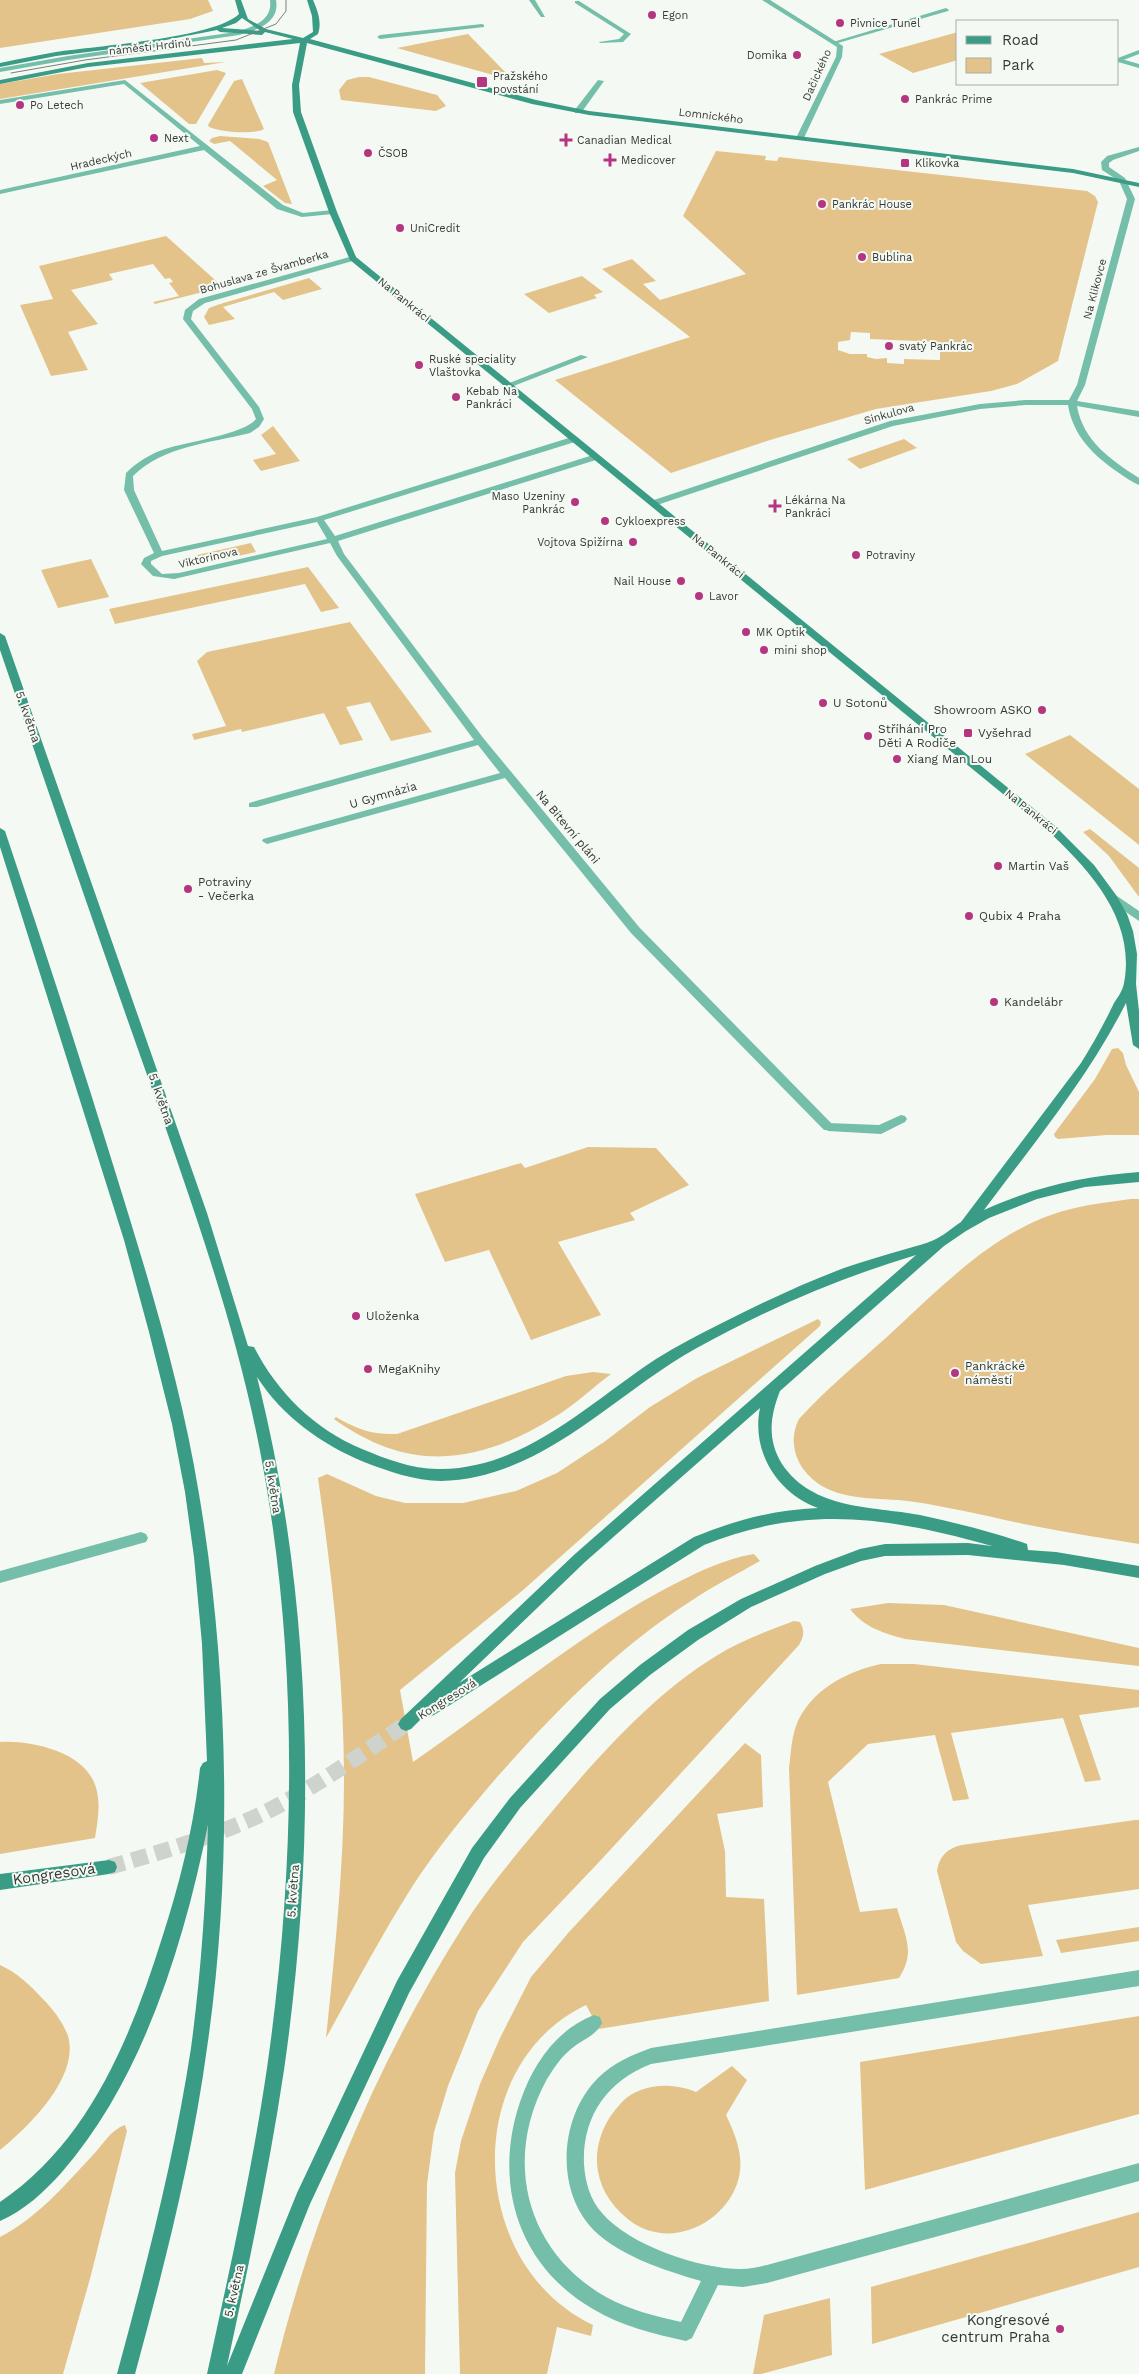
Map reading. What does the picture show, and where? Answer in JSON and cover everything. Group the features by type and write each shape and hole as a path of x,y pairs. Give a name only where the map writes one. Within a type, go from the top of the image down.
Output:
{"street":[{"path":"238,0 242,14 256,27 304,40"},
{"path":"0,70 89,55 219,38 256,27 271,16 274,8 273,0"},
{"name":"Na Pankráci","path":"310,0 316,16 317,28 316,33 304,40 298,60 295,102 303,132 332,212 353,258 1051,828 1084,859 1111,896 1124,924 1131,950 1139,1045"},
{"path":"532,0 543,16"},
{"name":"Dačického","path":"765,0 836,42 841,50 800,138"},
{"path":"577,2 628,34 621,41 602,42"},
{"path":"836,42 946,10"},
{"name":"náměstí Hrdinů","path":"0,65 56,54 135,44 210,30 234,22 242,14"},
{"path":"380,37 482,26"},
{"path":"210,30 246,31 304,40"},
{"name":"náměstí Hrdinů","path":"0,82 88,65 304,40"},
{"name":"Lomnického","path":"304,40 535,102 578,111 1054,168 1122,180 1139,186"},
{"path":"1119,60 1139,52"},
{"path":"1119,60 1139,66"},
{"path":"0,75 88,65"},
{"path":"578,111 600,81"},
{"path":"0,102 125,82 280,207 302,215 332,212"},
{"name":"Hradeckých","path":"0,192 206,146"},
{"path":"1122,180 1106,168 1104,162 1110,158 1139,149"},
{"name":"Na Klikovce","path":"1072,403 1081,385 1131,199 1122,180"},
{"name":"Bohuslava ze Švamberka","path":"159,554 129,490 129,475 148,460 164,453 247,431 256,426 260,419 256,409 187,318 189,310 202,302 353,258"},
{"path":"508,385 584,357"},
{"name":"Sinkulova","path":"654,503 915,418 986,405 1028,402 1072,403 1139,414"},
{"path":"1072,403 1076,425 1089,445 1139,482"},
{"name":"Viktorinova","path":"575,439 319,519 159,554 147,560 146,564 151,573 158,576 173,577 333,540 596,456"},
{"name":"Na Bitevní pláni","path":"319,519 340,554 480,741 635,930 828,1127 881,1130 901,1119"},
{"name":"5. května","path":"0,636 193,1189 240,1331 269,1459 285,1561 294,1656 298,1755 294,1877 283,2009 262,2152 216,2374"},
{"name":"U Gymnázia","path":"253,805 480,741"},
{"name":"U Gymnázia","path":"267,841 507,774"},
{"path":"0,831 120,1204 160,1344 189,1472 204,1580 213,1691 215,1842 205,2001 194,2072 166,2217 126,2374"},
{"name":"Na Pankráci","path":"1111,896 1139,917"},
{"path":"966,1224 1085,1066 1135,983"},
{"path":"1062,1560 917,1521 830,1507 798,1491 785,1481 768,1451 764,1432 767,1403 774,1389 939,1243 966,1224 1005,1205 1060,1187 1111,1178 1139,1177"},
{"path":"240,1331 252,1358 268,1383 290,1407 338,1444 392,1467 441,1475 466,1473 521,1457 656,1366 723,1329 841,1275 939,1243"},
{"name":"Kongresová","path":"774,1389 580,1558 406,1724 699,1541 736,1526 785,1515 854,1512"},
{"path":"0,1577 141,1538"},
{"path":"233,2374 303,2199 403,1988 478,1853 515,1803 605,1704 645,1670 693,1635 746,1603 820,1570 860,1555 885,1550 968,1549 1062,1560 1139,1572"},
{"path":"0,2212 44,2178 77,2140 126,2059 144,2018 186,1883 204,1800 213,1691"},
{"name":"Kongresová","path":"0,1882 109,1866"},
{"path":"1139,1978 651,2056 625,2066 599,2089 588,2105 581,2123 576,2142 575,2165 578,2183 585,2202 595,2219 610,2234 626,2244 657,2258 713,2275 740,2278 767,2274 1139,2172"},
{"path":"594,2022 574,2035 556,2052 540,2075 527,2106 519,2135 517,2168 522,2205 533,2236 551,2262 576,2287 607,2306 642,2322 686,2332 713,2275"}],"green space":[{"path":"0,0 208,0 213,11 190,19 0,48"},
{"path":"956,33 956,61 913,73 879,54"},
{"path":"468,34 514,81 397,48"},
{"path":"202,58 204,63 226,62 0,99 0,84 58,74"},
{"path":"217,70 226,73 196,124 189,124 140,83"},
{"path":"369,77 437,95 446,106 436,111 341,100 339,90 347,80"},
{"path":"242,79 264,129 253,132 237,132 209,127 208,125 234,81"},
{"path":"220,136 259,139 268,142 292,204 285,203 263,186 277,180 230,141 214,144 209,141"},
{"path":"716,151 766,156 765,160 777,161 779,157 1087,191 1095,196 1098,202 1058,361 1017,384 991,391 876,409 770,440 671,473 555,380 690,337 602,269 632,259 656,281 643,284 660,300 746,274 683,216","holes":["851,332 870,333 870,339 940,342 940,360 904,359 904,364 887,363 887,358 876,359 867,357 867,354 850,354 838,350 838,342 850,340"]},
{"path":"166,236 223,287 155,304 153,302 179,296 169,283 173,282 170,278 165,279 153,264 109,274 113,280 71,290 98,324 68,332 88,370 51,376 20,305 53,299 39,266"},
{"path":"582,276 603,292 594,295 597,298 549,313 524,294"},
{"path":"309,278 322,289 283,300 274,292 223,307 235,319 209,325 204,317 209,308"},
{"path":"273,426 300,461 261,471 253,460 276,454 261,435"},
{"path":"904,439 917,448 860,469 847,459"},
{"path":"251,543 256,552 202,564 197,555"},
{"path":"91,559 109,597 58,608 41,570"},
{"path":"308,567 339,608 321,612 305,584 115,624 109,609"},
{"path":"350,622 432,732 391,741 370,702 346,707 363,740 340,745 324,713 242,732 241,729 194,740 192,734 226,726 197,661 207,652"},
{"path":"1070,735 1139,789 1139,845 1025,754"},
{"path":"1090,829 1139,868 1139,897 1109,856 1083,832"},
{"path":"1118,1048 1123,1053 1126,1065 1139,1092 1139,1135 1107,1135 1058,1139 1055,1137 1054,1134 1095,1079 1112,1049"},
{"path":"588,1147 656,1148 689,1185 630,1213 635,1220 558,1242 601,1315 531,1340 489,1250 445,1262 415,1194 521,1163 525,1168"},
{"path":"1139,1199 1139,1544 1047,1529 930,1504 844,1495 822,1486 806,1473 794,1447 795,1428 799,1419 831,1387 949,1280 993,1245 1041,1219 1083,1206"},
{"path":"818,1319 821,1322 820,1326 522,1591 400,1690 413,1762 567,1650 630,1609 674,1584 719,1564 754,1554 760,1561 716,1585 664,1619 638,1639 565,1704 498,1776 464,1816 422,1872 379,1943 326,2038 341,1876 344,1779 342,1703 336,1628 318,1478 327,1474 376,1496 405,1503 463,1503 516,1491 557,1473 604,1442 650,1407 697,1378"},
{"path":"593,1372 611,1374 561,1413 525,1434 497,1446 470,1453 443,1456 416,1455 389,1448 362,1436 334,1419 336,1417 358,1428 372,1432 397,1434 566,1376"},
{"path":"888,1603 944,1605 1139,1648 1139,1666 905,1639 874,1629 850,1609"},
{"path":"794,1621 800,1622 803,1628 803,1636 799,1645 523,1942 478,2011 448,2086 434,2132 427,2184 425,2374 274,2374 307,2256 351,2142 403,2031 432,1977 486,1893 577,1782 613,1742 652,1704 716,1656 754,1637"},
{"path":"881,1664 914,1664 1139,1690 1139,1707 1079,1715 1101,1780 1085,1782 1063,1718 951,1733 969,1799 953,1801 935,1735 868,1744 828,1782 860,1912 897,1908 906,1936 907,1960 899,1978 797,1995 789,1768 794,1731 810,1703 831,1684 855,1672"},
{"path":"0,1742 25,1743 52,1749 77,1762 86,1770 93,1780 98,1794 95,1838 0,1854"},
{"path":"745,1743 761,1755 763,1807 717,1814 725,1851 726,1897 764,1899 769,2001 599,2029 586,2005 545,2034 516,2072 499,2118 495,2166 502,2214 521,2259 552,2297 593,2325 591,2336 557,2327 547,2374 460,2374 455,2173 461,2141 480,2084 500,2038 531,1977 569,1932"},
{"path":"1139,1820 1139,1889 1028,1905 1043,1956 981,1964 963,1951 956,1942 937,1871 942,1857 952,1848"},
{"path":"1139,1927 1139,1941 1061,1953 1056,1940"},
{"path":"0,1965 22,1979 53,2011 68,2036 70,2052 59,2084 49,2100 37,2115 0,2150"},
{"path":"1139,2016 1139,2114 865,2190 860,2062"},
{"path":"732,2066 747,2080 726,2115 739,2148 740,2157 740,2175 730,2199 719,2212 706,2222 692,2229 676,2233 660,2233 644,2229 629,2220 615,2207 606,2193 597,2163 598,2147 603,2131 611,2116 622,2102 638,2091 657,2086 667,2086 696,2092"},
{"path":"125,2125 127,2131 91,2275 63,2374 0,2374 0,2237 13,2230 38,2211 115,2130"},
{"path":"1139,2212 1139,2267 872,2344 871,2287"},
{"path":"830,2298 832,2355 761,2374 753,2374 764,2315"}],"tunnel":[{"path":"109,1867 207,1837 264,1813 319,1782 406,1724"}],"tram line":[{"path":"11,73 85,60 236,40 276,24 286,11 286,0"}],"place":[{"name":"Egon","path":"652,15"},
{"name":"Pivnice Tunel","path":"840,23"},
{"name":"Domika","path":"797,55"},
{"name":"Pražského povstání","path":"482,82"},
{"name":"Pankrác Prime","path":"905,99"},
{"name":"Po Letech","path":"20,105"},
{"name":"Next","path":"154,138"},
{"name":"Canadian Medical","path":"566,140"},
{"name":"ČSOB","path":"368,153"},
{"name":"Medicover","path":"610,160"},
{"name":"Klikovka","path":"905,163"},
{"name":"Pankrác House","path":"822,204"},
{"name":"UniCredit","path":"400,228"},
{"name":"Bublina","path":"862,257"},
{"name":"svatý Pankrác","path":"889,346"},
{"name":"Ruské speciality Vlaštovka","path":"419,365"},
{"name":"Kebab Na Pankráci","path":"456,397"},
{"name":"Maso Uzeniny Pankrác","path":"575,502"},
{"name":"Lékárna Na Pankráci","path":"775,506"},
{"name":"Cykloexpress","path":"605,521"},
{"name":"Vojtova Spižírna","path":"633,542"},
{"name":"Potraviny","path":"856,555"},
{"name":"Nail House","path":"681,581"},
{"name":"Lavor","path":"699,596"},
{"name":"MK Optik","path":"746,632"},
{"name":"mini shop","path":"764,650"},
{"name":"U Sotonů","path":"823,703"},
{"name":"Showroom ASKO","path":"1042,710"},
{"name":"Vyšehrad","path":"968,733"},
{"name":"Stříhání Pro Děti A Rodiče","path":"868,736"},
{"name":"Xiang Man Lou","path":"897,759"},
{"name":"Martin Vaš","path":"998,866"},
{"name":"Potraviny - Večerka","path":"188,889"},
{"name":"Qubix 4 Praha","path":"969,916"},
{"name":"Kandelábr","path":"994,1002"},
{"name":"Uloženka","path":"356,1316"},
{"name":"MegaKnihy","path":"368,1369"},
{"name":"Pankrácké náměstí","path":"955,1373"},
{"name":"Kongresové centrum Praha","path":"1060,2329"}]}
